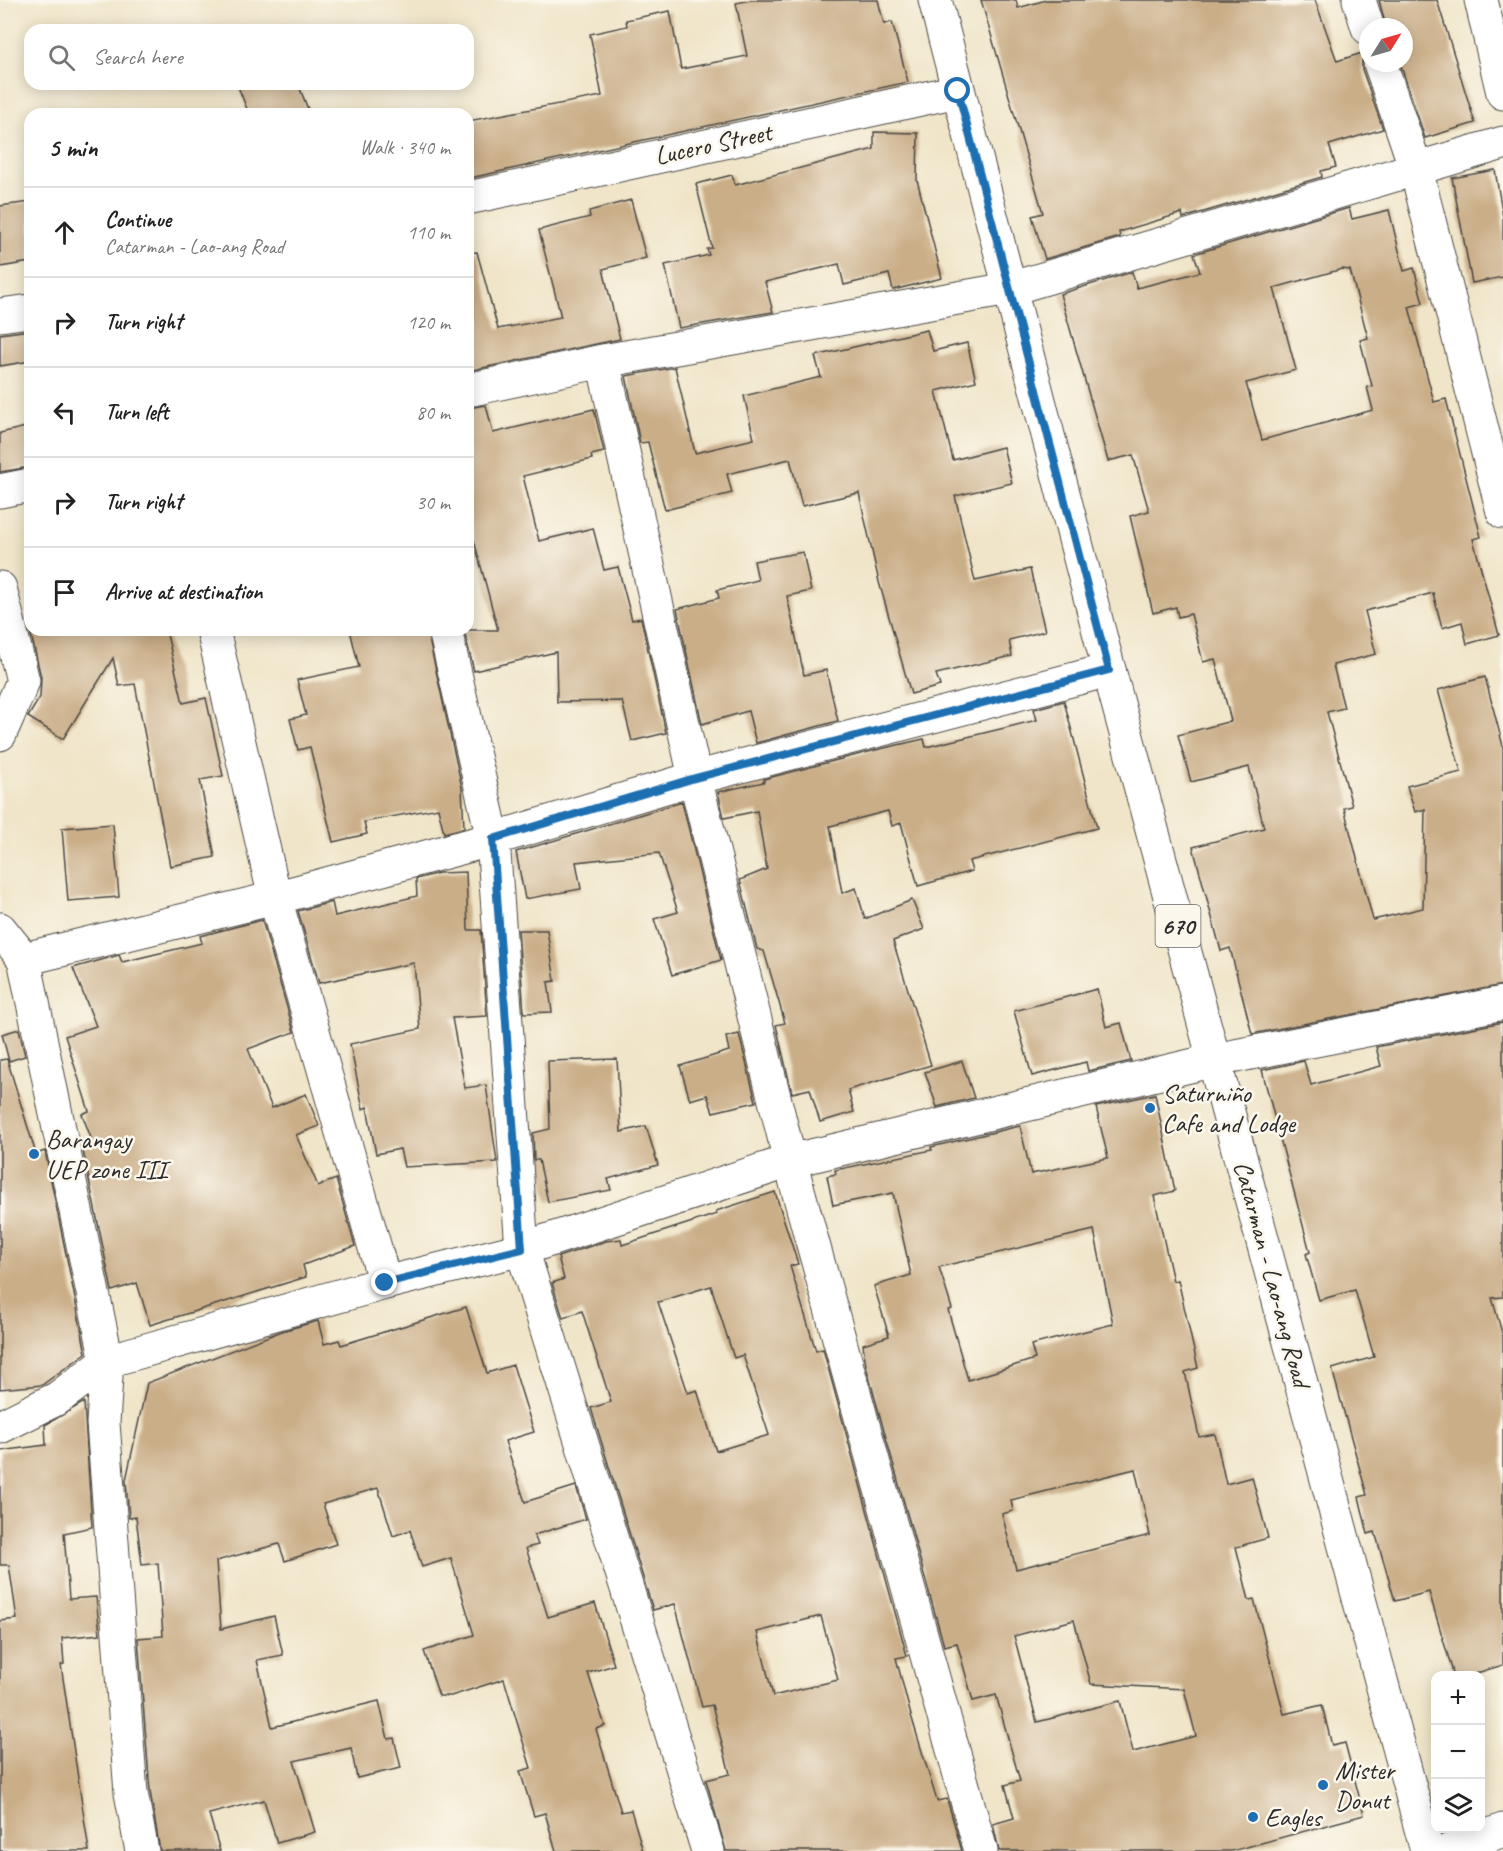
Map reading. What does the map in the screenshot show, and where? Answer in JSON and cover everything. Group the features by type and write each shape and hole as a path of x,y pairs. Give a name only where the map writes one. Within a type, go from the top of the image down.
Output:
{"street":[{"name":"Catarman - Lao-ang Road","path":"935,0 1109,670 1427,1851"},
{"path":"1359,0 1365,18"},
{"path":"1481,0 1503,93"},
{"path":"1383,72 1416,170 1503,512"},
{"name":"Lucero Street","path":"474,197 958,91"},
{"path":"474,389 603,362 1009,289 1503,143"},
{"path":"0,315 24,312"},
{"path":"603,362 695,778 790,1161 981,1851"},
{"path":"0,491 24,486"},
{"path":"0,588 23,681 0,734"},
{"path":"214,636 275,898 385,1283"},
{"path":"446,636 493,839 522,1249 708,1851"},
{"path":"24,959 275,898 493,839 695,778 1109,670"},
{"path":"0,929 24,959 107,1361 104,1435 131,1793 142,1851"},
{"path":"0,1427 58,1398 107,1361 385,1283 522,1249 790,1161 1215,1060 1503,1003"},
{"path":"1448,1851 1503,1830"}],"building":[{"path":"752,0 878,0 884,24 892,22 908,82 474,177 474,120 602,96 590,34 627,26 626,20 670,11 681,69 747,56 736,3"},
{"path":"981,0 1016,0 1018,8 1046,0 1315,0 1337,61 1359,54 1359,72 1363,72 1383,129 1329,145 1336,167 1321,171 1322,177 1183,218 1182,213 1119,232 1120,237 1045,259 1032,216 1043,213"},
{"path":"1379,0 1437,0 1475,123 1425,138 1403,72 1413,72 1413,18 1384,18"},
{"path":"239,90 300,90 308,108 247,108"},
{"path":"874,132 918,133 917,180 942,278 893,290 889,274 844,285 839,264 765,282 773,312 679,328 665,265 709,255 707,249 712,248 696,184 732,175 735,185 874,149"},
{"path":"1495,170 1503,217 1503,277 1472,283 1452,178"},
{"path":"631,200 646,258 603,269 620,339 474,370 474,252 477,252 498,329 561,317 539,230 590,217 589,211"},
{"path":"24,203 24,263 0,267 0,206"},
{"path":"1349,208 1352,219 1389,210 1404,271 1414,268 1423,303 1409,307 1434,402 1446,399 1481,537 1473,539 1499,635 1467,644 1462,622 1442,628 1433,593 1365,611 1376,654 1333,665 1344,708 1327,712 1352,806 1344,808 1373,920 1423,908 1425,809 1415,812 1407,786 1461,772 1438,690 1485,677 1503,746 1503,985 1252,1034 1230,948 1221,951 1193,847 1264,828 1249,767 1191,782 1178,735 1231,721 1215,659 1203,662 1191,614 1178,617 1176,607 1153,613 1130,516 1149,511 1133,455 1108,461 1060,294 1132,272 1137,288 1200,272 1194,254","holes":["1342,269 1350,270 1368,338 1360,340 1372,386 1367,387 1373,410 1262,440 1246,383 1296,370 1274,288"]},
{"path":"927,330 933,351 967,343 976,381 936,391 953,460 1003,447 1012,483 955,496 975,581 1030,569 1045,631 1009,640 1012,656 936,674 940,686 911,694 879,582 859,493 802,506 790,459 727,474 732,493 665,510 648,442 640,443 626,376 675,367 695,453 754,439 744,396 821,377 815,356"},
{"path":"24,331 24,362 0,366 0,334"},
{"path":"486,405 493,433 594,409 604,452 591,455 592,459 523,476 539,541 593,528 604,570 618,567 632,620 641,618 666,733 632,741 622,701 557,702 556,652 474,671 465,636 474,636 474,630 498,630 474,540 474,407"},
{"path":"24,427 24,468 0,472 0,433"},
{"path":"803,552 811,591 787,596 804,675 826,670 838,721 756,743 748,711 702,724 677,609 719,598 717,590 758,580 754,561"},
{"path":"31,636 167,636 183,703 206,698 223,776 200,780 215,857 170,866 135,684 119,686 113,658 63,739 28,717 40,697 41,677"},
{"path":"351,636 428,636 462,788 464,828 444,833 438,808 364,822 367,834 333,842 310,747 298,750 290,719 306,715 297,680 359,667"},
{"path":"1064,701 1097,828 969,861 972,871 918,886 901,823 892,826 888,811 830,826 842,893 856,888 865,919 912,900 924,929 893,941 931,1065 848,1090 854,1112 820,1122 810,1089 792,1093 776,1025 785,1023 764,951 757,949 740,880 767,869 757,811 724,818 718,792 924,739 926,747 1037,720 1034,709"},
{"path":"682,802 721,960 672,975 654,919 678,912 659,853 576,862 581,889 525,899 516,852"},
{"path":"113,824 119,897 68,901 62,828"},
{"path":"466,872 468,930 481,930 487,1016 452,1018 465,1088 486,1085 497,1162 404,1167 400,1149 376,1154 367,1107 363,1109 350,1044 420,1029 414,963 319,983 298,911 332,902 335,916 417,896 416,879 439,873"},
{"path":"262,920 294,1032 248,1049 272,1108 306,1094 319,1126 296,1135 318,1186 336,1179 355,1246 303,1265 306,1277 150,1325 137,1283 112,1291 81,1141 91,1138 82,1114 89,1111 65,1036 96,1026 73,968 119,955 122,962 202,943 200,936"},
{"path":"518,930 547,930 555,981 548,982 552,1012 524,1013"},
{"path":"1097,989 1106,1027 1121,1023 1131,1061 1088,1071 1086,1062 1032,1076 1014,1011"},
{"path":"1503,1022 1503,1297 1492,1298 1503,1336 1503,1665 1483,1671 1453,1671 1429,1592 1395,1601 1375,1532 1368,1534 1359,1497 1367,1495 1332,1369 1374,1357 1355,1290 1319,1300 1306,1254 1310,1252 1262,1070 1304,1061 1311,1085 1381,1066 1376,1047"},
{"path":"19,1029 25,1056 9,1061 2,1034"},
{"path":"739,1034 756,1102 713,1112 707,1095 690,1100 680,1066 729,1051 726,1037"},
{"path":"7,1059 36,1154 45,1151 86,1353 42,1385 0,1389 0,1060"},
{"path":"617,1059 621,1132 646,1126 658,1165 608,1179 611,1190 548,1202 539,1160 534,1160 533,1133 550,1129 548,1061"},
{"path":"962,1061 974,1098 937,1107 925,1072"},
{"path":"1155,1094 1175,1191 1154,1196 1173,1281 1178,1280 1198,1368 1185,1372 1199,1437 1215,1434 1226,1484 1252,1477 1268,1538 1236,1547 1249,1600 1254,1599 1284,1714 1322,1705 1332,1746 1345,1743 1364,1815 1232,1851 999,1851 993,1824 1014,1818 1005,1785 1020,1781 996,1695 973,1701 957,1643 944,1646 866,1366 863,1344 889,1336 874,1286 911,1275 893,1193 833,1205 827,1176 836,1174 835,1170 932,1150 931,1147 1020,1126 1031,1174 1108,1158 1096,1107","holes":["1094,1230 1113,1324 1031,1345 1035,1359 968,1380 948,1310 952,1309 939,1267","1135,1469 1150,1535 1016,1569 1002,1514 1013,1511 1011,1500","1074,1620 1091,1684 1184,1689 1196,1736 1133,1752 1120,1701 1037,1722 1014,1636"]},
{"path":"775,1192 798,1264 790,1266 816,1351 823,1349 907,1656 896,1658 910,1712 937,1801 947,1799 962,1851 726,1851 706,1780 730,1774 712,1705 702,1707 675,1604 653,1610 591,1408 611,1402 582,1311 563,1318 552,1283 564,1279 558,1257 606,1241 621,1239 622,1245 717,1214 716,1211","holes":["711,1286 734,1358 743,1355 769,1435 716,1451 697,1390 688,1393 658,1302","821,1616 838,1680 773,1696 757,1632"]},
{"path":"466,1307 487,1373 513,1365 534,1432 505,1441 525,1502 576,1486 586,1519 534,1535 538,1545 526,1548 548,1617 595,1603 614,1665 588,1673 605,1726 596,1729 621,1812 631,1810 643,1851 556,1851 545,1813 534,1816 520,1771 531,1768 504,1679 451,1696 439,1696 424,1651 474,1635 451,1558 422,1567 410,1530 393,1536 378,1488 323,1504 336,1544 285,1561 279,1544 216,1561 221,1629 274,1616 283,1655 257,1660 272,1727 379,1701 388,1739 394,1738 401,1768 357,1778 351,1748 294,1761 315,1832 277,1843 264,1800 209,1814 220,1851 160,1851 150,1791 138,1638 163,1636 158,1563 142,1565 136,1517 129,1518 126,1480 147,1383 282,1331 318,1321 324,1344 339,1340 341,1345"},
{"path":"84,1402 92,1527 64,1533 69,1599 96,1597 100,1634 62,1638 64,1664 61,1665 89,1851 0,1851 0,1621 17,1619 9,1565 0,1565 0,1451 46,1445 45,1425"}],"place":[{"name":"Saturniño Cafe and Lodge","path":"1150,1108"},
{"name":"Barangay UEP zone III","path":"34,1154"},
{"name":"Mister Donut","path":"1323,1785"},
{"name":"Eagles","path":"1253,1817"}],"route":[{"path":"385,1283 522,1249 503,950 493,839 695,778 1109,670 958,91"}]}
